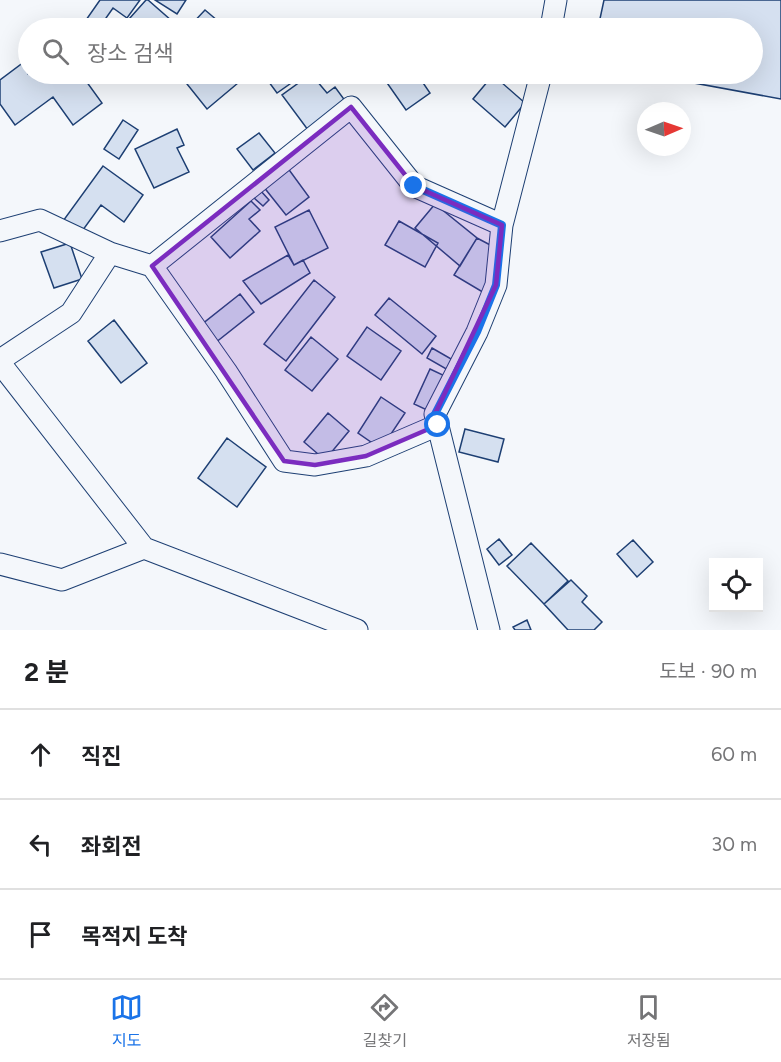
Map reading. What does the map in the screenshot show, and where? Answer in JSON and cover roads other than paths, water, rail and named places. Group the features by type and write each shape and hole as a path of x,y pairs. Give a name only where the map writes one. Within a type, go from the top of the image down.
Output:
{"street":[{"path":"553,18 556,0"},
{"path":"489,630 435,414 477,332 496,285 502,225 538,84"},
{"path":"152,266 351,107 414,186 502,225"},
{"path":"0,231 40,220 110,253 152,266 226,371 284,461 315,465 366,456 438,425"},
{"path":"110,253 71,313 0,361 144,549 357,630"},
{"path":"0,564 62,580 144,549"}]}
